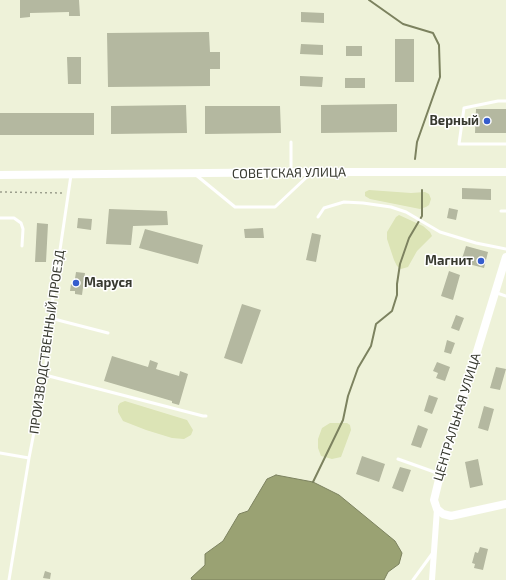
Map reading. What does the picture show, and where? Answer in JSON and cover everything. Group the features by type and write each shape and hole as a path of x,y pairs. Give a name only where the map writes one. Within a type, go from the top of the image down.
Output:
{"main road":[{"name":"СОВЕТСКАЯ УЛИЦА","path":"0,175 291,172 506,172"},
{"name":"ЦЕНТРАЛЬНАЯ УЛИЦА","path":"437,508 434,500 440,474 506,257"},
{"path":"437,508 443,514 451,516 506,504"}],"street":[{"name":"ЦЕНТРАЛЬНАЯ УЛИЦА","path":"432,580 437,508"}],"lane":[{"path":"506,101 498,101 464,108 459,144 506,144"},
{"path":"291,142 291,172"},
{"path":"195,174 235,207 275,207 312,172"},
{"name":"ПРОИЗВОДСТВЕННЫЙ ПРОЕЗД","path":"9,580 29,458 45,375 50,318 71,174"},
{"path":"318,217 324,208 344,202 391,207 406,212 440,232 470,241 506,249"},
{"path":"501,211 506,211"},
{"path":"0,218 14,218 21,224 23,229 22,246"},
{"path":"495,292 506,296"},
{"path":"50,318 108,333"},
{"path":"45,375 206,416"},
{"path":"0,453 29,458"},
{"path":"398,459 440,474"},
{"path":"413,580 434,552"}],"path":[{"path":"0,192 68,193"}],"shaded area":[{"path":"369,190 411,193 425,192 429,194 431,199 429,205 420,209 370,199 365,196 365,192"},
{"path":"399,215 423,226 432,236 417,251 408,267 401,269 397,266 394,260 387,239 387,232 396,217"},
{"path":"125,401 187,420 193,430 191,435 184,439 172,438 123,421 118,412 118,406 120,403"},
{"path":"330,423 347,423 350,425 351,430 341,457 332,459 321,456 318,448 318,439 322,428"},
{"path":"276,475 313,482 339,495 395,541 402,553 399,564 388,572 384,580 192,580 191,578 205,565 205,554 223,541 239,514 248,511 267,479"}],"building":[{"path":"20,0 79,0 80,16 69,16 69,12 30,13 30,17 20,18"},
{"path":"301,12 324,13 324,23 301,22"},
{"path":"209,32 210,52 220,52 220,69 210,69 210,86 108,87 107,33"},
{"path":"395,39 414,39 414,82 395,82"},
{"path":"301,44 323,45 323,55 300,54"},
{"path":"346,46 362,46 362,56 346,56"},
{"path":"67,57 81,57 81,84 68,84"},
{"path":"300,76 323,77 322,87 300,86"},
{"path":"345,78 365,78 365,88 345,88"},
{"path":"397,104 397,132 321,133 321,105"},
{"path":"186,105 187,133 111,134 111,106"},
{"path":"205,106 280,106 281,133 205,134"},
{"path":"476,109 506,109 506,133 475,133"},
{"path":"0,113 94,113 94,135 0,135"},
{"path":"462,188 491,189 491,200 462,199"},
{"path":"449,208 458,210 456,220 447,218"},
{"path":"109,209 167,211 168,225 133,226 131,245 106,244"},
{"path":"78,218 92,219 91,230 77,228"},
{"path":"37,223 48,224 46,262 35,262"},
{"path":"263,228 264,238 245,238 244,229"},
{"path":"145,229 203,245 198,264 139,248"},
{"path":"312,233 321,235 316,262 306,260"},
{"path":"466,246 488,252 484,268 461,262"},
{"path":"449,271 460,275 453,300 441,296"},
{"name":"Маруся","path":"76,272 85,273 82,295 75,294 75,291 70,291 71,284 74,285"},
{"path":"242,304 261,310 242,364 224,358"},
{"path":"456,315 464,318 459,331 451,328"},
{"path":"447,340 455,343 451,354 444,352"},
{"path":"112,356 148,367 150,360 158,363 156,369 179,376 180,371 188,374 179,405 172,403 172,401 104,381"},
{"path":"437,362 450,367 445,381 436,378 438,373 433,371"},
{"path":"496,367 506,369 500,390 490,388"},
{"path":"429,395 438,398 432,414 424,411"},
{"path":"484,406 494,409 488,431 478,428"},
{"path":"418,425 428,429 421,448 411,445"},
{"path":"362,456 385,464 379,482 356,474"},
{"path":"478,459 483,485 470,488 465,462"},
{"path":"400,467 411,470 403,492 392,488"},
{"path":"480,547 488,549 483,570 474,568 475,564 472,563 475,552 478,553"},
{"path":"45,571 51,573 50,579 43,578"}],"waterway":[{"path":"369,0 403,24 433,33 439,45 440,77 417,142 415,159"},
{"path":"313,482 343,420 348,396 358,368 371,346 376,324 392,311 397,295 400,264 409,238 422,216 422,190"}],"place":[{"name":"Верный","path":"487,121"},
{"name":"Магнит","path":"481,261"},
{"name":"Маруся","path":"76,283"}]}
